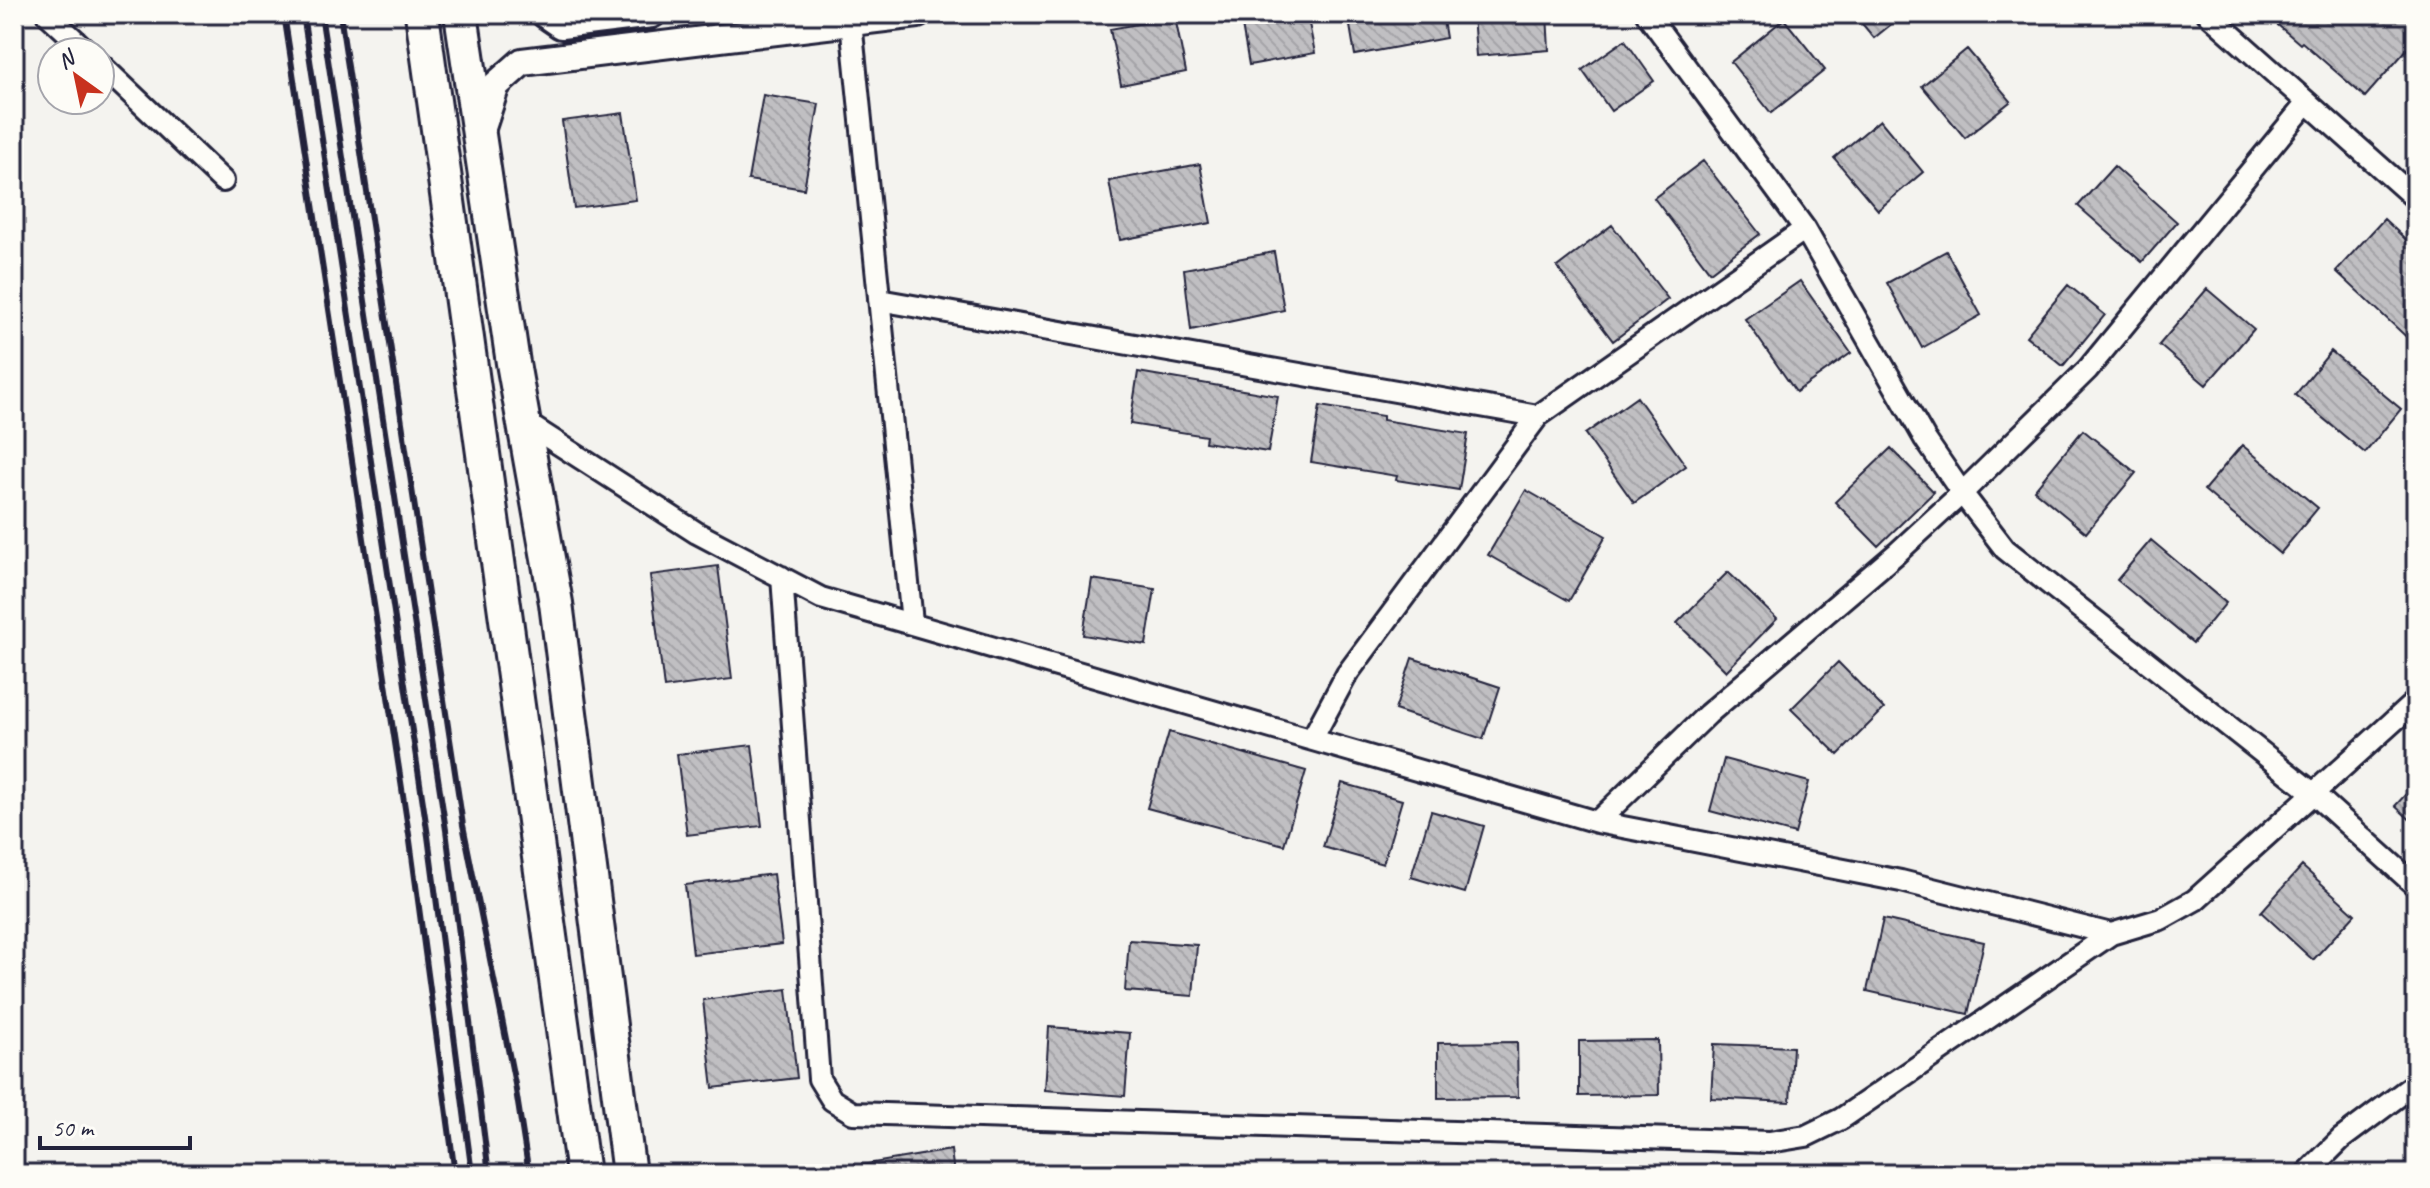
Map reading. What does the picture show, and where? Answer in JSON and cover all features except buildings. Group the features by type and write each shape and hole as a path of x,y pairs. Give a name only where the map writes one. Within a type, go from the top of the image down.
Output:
{"main road":[{"path":"422,14 583,1174"},
{"path":"461,14 523,421 556,603 629,1174"}],"street":[{"path":"47,14 71,36"},
{"path":"545,14 561,25 652,14"},
{"path":"479,137 496,85 522,62 918,14"},
{"path":"1647,14 1805,229 1925,439 2005,549 2313,793 2416,886"},
{"path":"2208,14 2416,199"},
{"path":"851,22 912,622"},
{"path":"116,79 223,181"},
{"path":"1597,822 1708,714 1897,553 2088,369 2306,104"},
{"path":"1312,739 1347,674 1538,416 1805,229"},
{"path":"879,300 1538,416"},
{"path":"523,421 697,533 821,598 1597,822 1901,881 2111,934"},
{"path":"782,577 819,1079 832,1100 853,1113 1769,1142 1806,1136 1841,1119 2111,934 2161,919 2195,900 2416,701"},
{"path":"2306,1174 2341,1139 2416,1083"}],"railway":[{"path":"284,14 410,841 455,1174"},
{"path":"303,14 428,836 472,1174"},
{"path":"321,14 446,830 489,1174"},
{"path":"340,14 463,825 515,1084 529,1174"}]}
